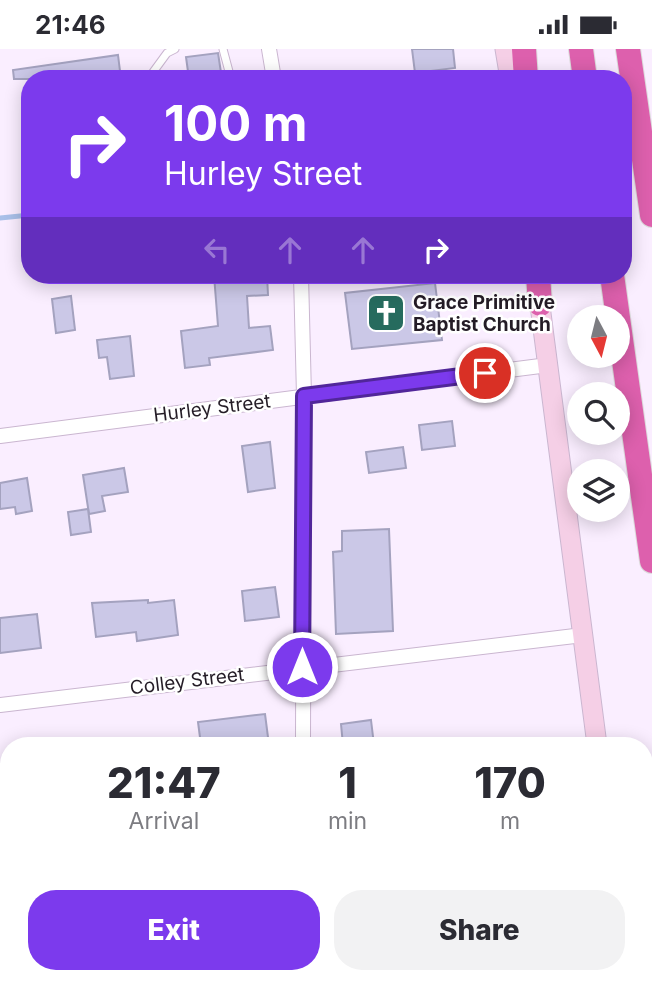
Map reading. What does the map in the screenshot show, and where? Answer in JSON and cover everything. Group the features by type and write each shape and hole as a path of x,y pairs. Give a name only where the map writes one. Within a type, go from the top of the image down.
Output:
{"highway":[{"path":"524,49 525,70"},
{"path":"581,49 584,70"},
{"path":"628,49 631,70"},
{"path":"632,77 652,215"},
{"path":"539,284 540,304"},
{"path":"613,284 652,561"}],"main road":[{"path":"505,49 508,70"},
{"path":"540,304 596,737"}],"street":[{"path":"269,49 272,70"},
{"path":"301,284 304,396 303,737"},
{"name":"Hurley Street","path":"0,436 548,365"},
{"name":"Colley Street","path":"0,705 583,635"}],"lane":[{"path":"155,70 167,53 175,49"},
{"path":"223,49 229,70"}],"building":[{"path":"412,49 453,49 455,68 415,70"},
{"path":"218,53 221,70 188,70 186,57"},
{"path":"118,55 120,70 21,70 21,79 14,79 13,70"},
{"path":"215,284 267,284 268,295 247,296 249,328 270,326 273,350 209,358 210,365 185,368 181,331 218,326"},
{"path":"435,284 442,340 352,349 345,293"},
{"path":"71,296 75,330 56,333 52,299"},
{"path":"130,336 134,376 110,379 107,357 99,358 97,340"},
{"path":"452,421 455,446 422,450 419,425"},
{"path":"270,442 275,488 248,492 242,446"},
{"path":"403,447 406,468 369,473 366,452"},
{"path":"124,468 128,492 102,496 105,511 89,514 83,475"},
{"path":"27,478 32,511 16,514 15,507 0,509 0,483"},
{"path":"88,509 91,532 71,535 68,512"},
{"path":"389,529 393,631 336,634 333,552 342,551 342,531"},
{"path":"275,587 279,617 245,621 242,591"},
{"path":"148,600 148,603 174,600 178,635 137,641 136,632 96,637 92,603"},
{"path":"37,614 41,648 0,653 0,618"},
{"path":"265,714 268,737 200,737 198,722"},
{"path":"371,720 373,737 342,737 341,724"}],"waterway":[{"path":"0,218 21,216"}],"place":[{"name":"Grace Primitive Baptist Church","path":"386,313"}],"route":[{"path":"302,667 304,396 485,373"}]}
